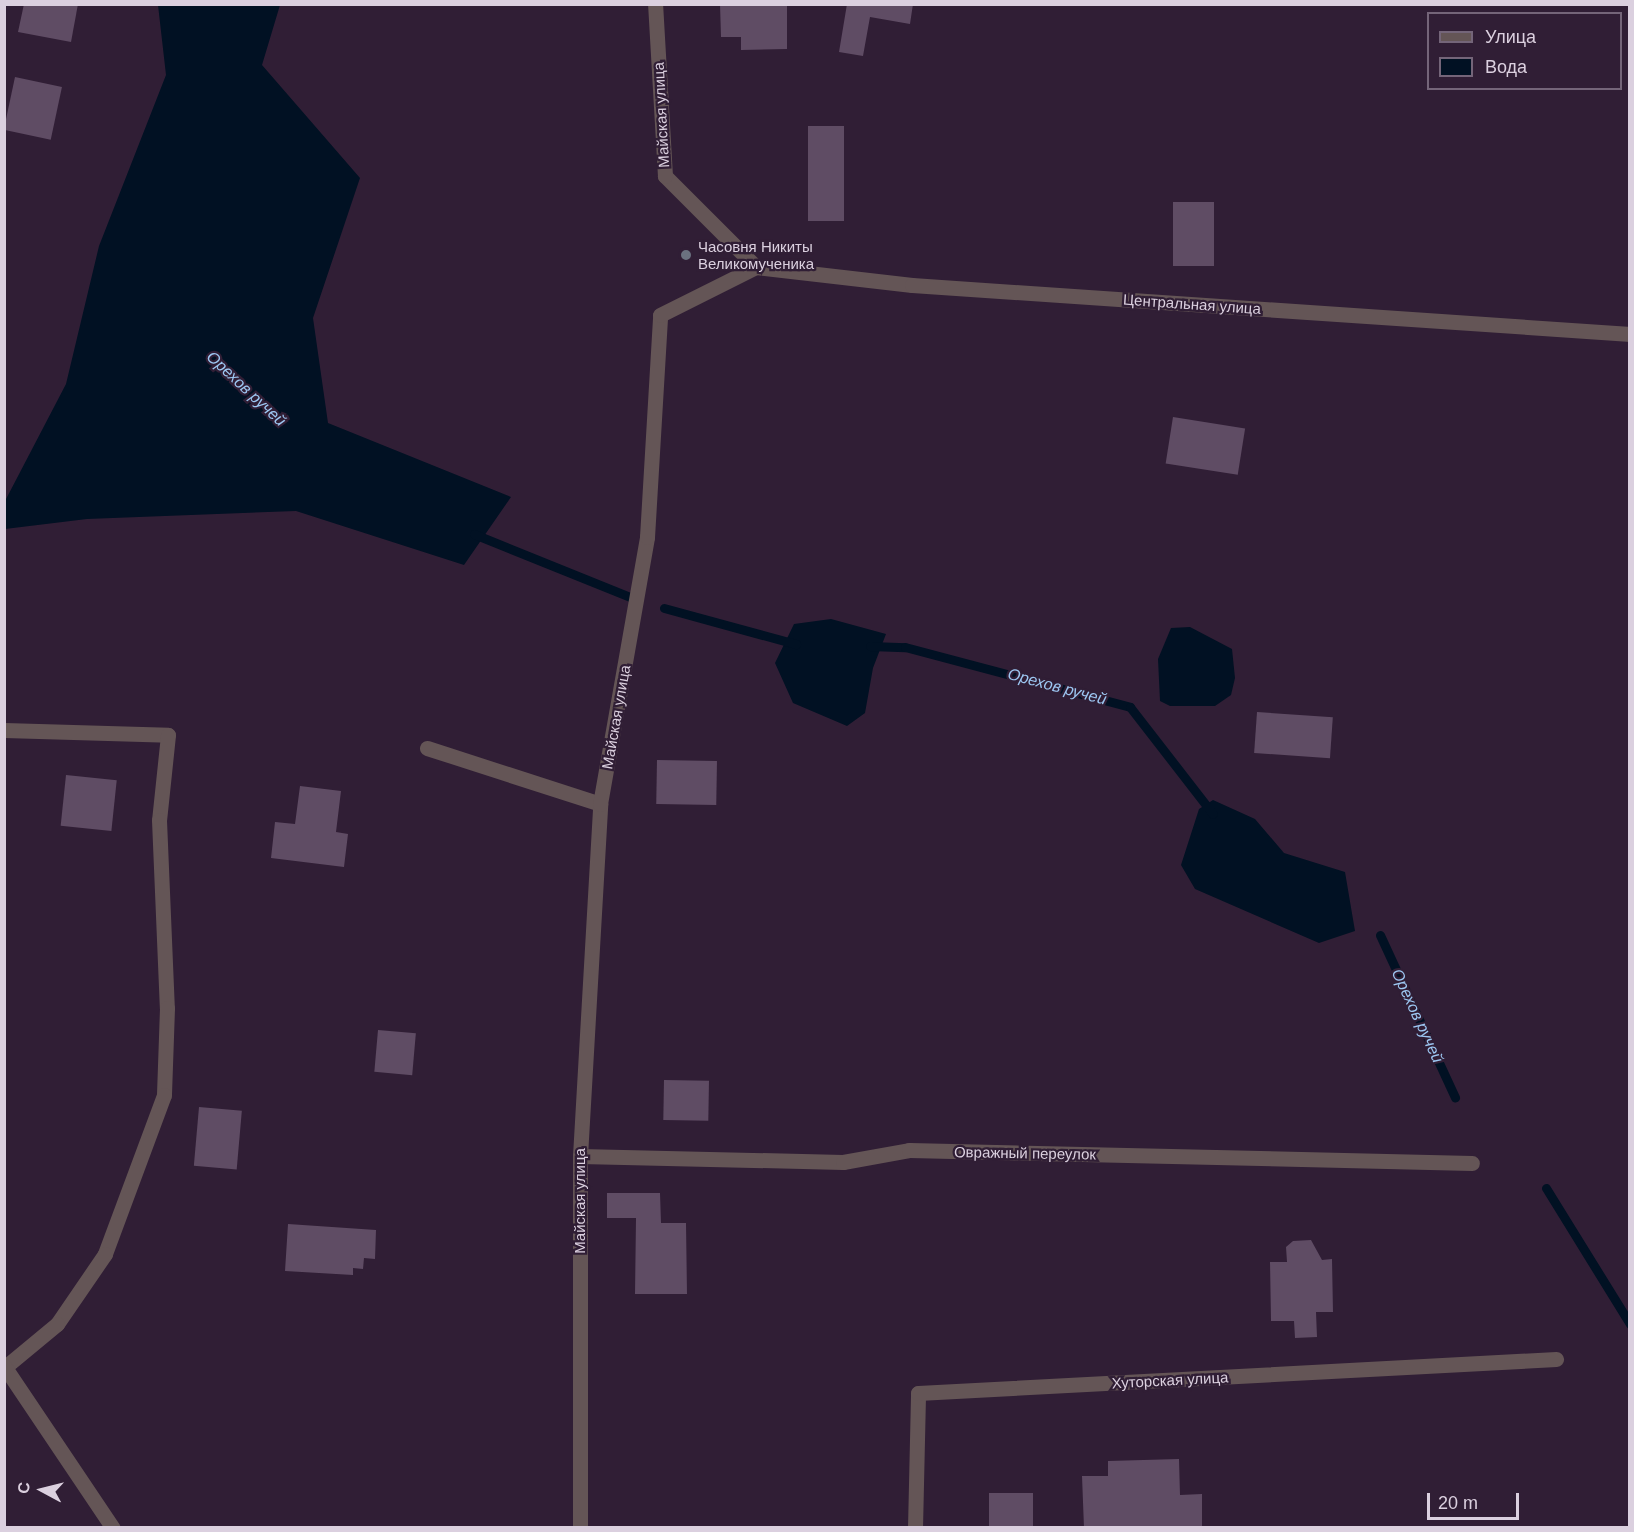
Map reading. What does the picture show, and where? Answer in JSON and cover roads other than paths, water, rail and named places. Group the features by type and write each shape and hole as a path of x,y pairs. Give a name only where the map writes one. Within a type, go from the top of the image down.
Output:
{"street":[{"name":"Майская улица","path":"580,1527 580,1156 600,804 647,537 660,315 756,267 665,176 655,4"},
{"name":"Центральная улица","path":"756,267 912,285 1629,334"},
{"path":"4,730 168,735 159,820 167,1008 164,1095 105,1254 57,1324 5,1367 113,1527"},
{"path":"427,748 600,804"},
{"name":"Овражный переулок","path":"580,1156 843,1162 909,1150 1472,1163"},
{"name":"Хуторская улица","path":"915,1527 918,1393 1556,1359"}],"water":[{"path":"158,5 280,5 262,65 360,178 313,318 328,423 511,497 464,565 296,511 87,519 5,529 5,501 66,384 99,246 166,75"},
{"path":"831,619 886,634 873,668 865,713 847,726 793,703 775,663 794,624"},
{"path":"1190,627 1232,649 1235,678 1231,695 1215,706 1170,706 1160,701 1158,659 1171,628"},
{"path":"1213,800 1255,819 1284,853 1345,872 1355,931 1319,943 1195,889 1181,865 1199,809"}],"waterway":[{"name":"Орехов ручей","path":"474,534 630,597"},
{"name":"Орехов ручей","path":"664,608 796,644"},
{"name":"Орехов ручей","path":"870,646 905,647 1130,707 1213,814"},
{"name":"Орехов ручей","path":"1380,935 1455,1097"},
{"name":"Орехов ручей","path":"1546,1188 1630,1324"}],"place":[{"name":"Часовня Никиты Великомученика","path":"686,255"}]}
